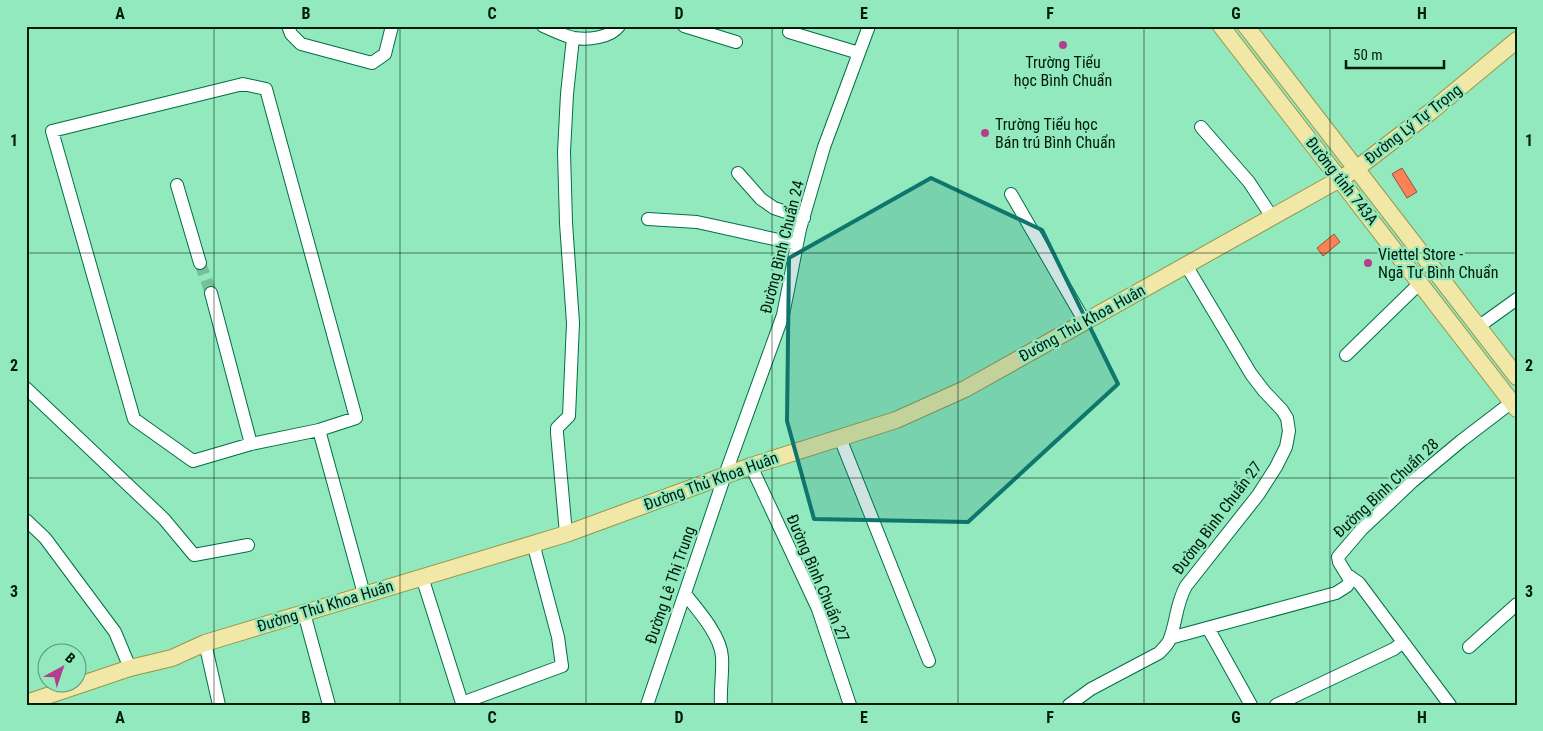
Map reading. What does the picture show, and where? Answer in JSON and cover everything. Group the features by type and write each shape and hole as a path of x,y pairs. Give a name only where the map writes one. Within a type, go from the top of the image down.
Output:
{"main road":[{"name":"Đường tỉnh 743A","path":"1221,26 1514,405"},
{"name":"Đường tỉnh 743A","path":"1246,26 1517,377"},
{"name":"Đường Lý Tự Trọng","path":"1356,169 1429,113 1517,40"},
{"name":"Đường Thủ Khoa Huân","path":"28,703 130,668 172,658 205,643 566,534 750,466 896,420 965,389 1356,169"}],"street":[{"path":"288,26 291,34 300,44 372,62 385,54 392,26"},
{"path":"543,26 573,38 603,37 615,31 619,26"},
{"path":"684,26 736,42"},
{"name":"Đường Bình Chuẩn 24","path":"724,475 783,315 797,244 824,147 869,26"},
{"path":"789,32 859,53"},
{"path":"566,534 557,428 569,416 573,323 566,223 564,152 567,94 573,38"},
{"path":"243,84 266,89 356,418 319,430 251,444 193,461 134,419 52,131 243,84"},
{"path":"1201,127 1249,182 1272,217"},
{"path":"738,173 761,199 774,208 804,218"},
{"path":"177,184 200,263"},
{"path":"1011,194 1085,322"},
{"path":"648,219 697,222 797,244"},
{"name":"Đường Bình Chuẩn 27","path":"1069,705 1091,689 1159,653 1169,642 1179,599 1186,586 1258,495 1286,447 1289,431 1287,418 1251,374 1186,265"},
{"path":"1346,355 1420,283"},
{"path":"211,293 251,444"},
{"path":"1478,327 1517,299"},
{"path":"26,388 164,520 194,555 248,545"},
{"name":"Đường Bình Chuẩn 28","path":"1349,576 1339,562 1338,557 1361,530 1434,463 1514,405"},
{"path":"319,430 364,594"},
{"path":"840,438 929,661"},
{"name":"Đường Bình Chuẩn 27","path":"750,466 818,609 850,705"},
{"name":"Đường Lê Thị Trung","path":"647,705 724,475"},
{"path":"26,520 45,538 115,632 130,668"},
{"path":"422,577 462,704 562,666 558,637 533,543"},
{"path":"1170,638 1336,593 1349,583 1349,576"},
{"path":"1349,576 1359,583 1450,705"},
{"path":"685,594 720,643 722,657 721,705"},
{"path":"1469,647 1517,604"},
{"path":"304,613 329,705"},
{"path":"1208,628 1251,705"},
{"path":"1276,705 1394,649 1402,642"},
{"path":"205,643 219,705"}],"highlighted area":[{"path":"931,178 1042,230 1118,384 968,522 814,519 787,421 789,258"}],"building":[{"path":"1402,168 1417,192 1407,198 1392,174"},
{"path":"1334,234 1340,242 1323,256 1317,248"}],"tunnel":[{"path":"200,263 211,293"}],"place":[{"name":"Trường Tiểu học Bình Chuẩn","path":"1063,45"},
{"name":"Trường Tiểu học Bán trú Bình Chuẩn","path":"985,133"},
{"name":"Viettel Store - Ngã Tư Bình Chuẩn","path":"1368,263"}]}
